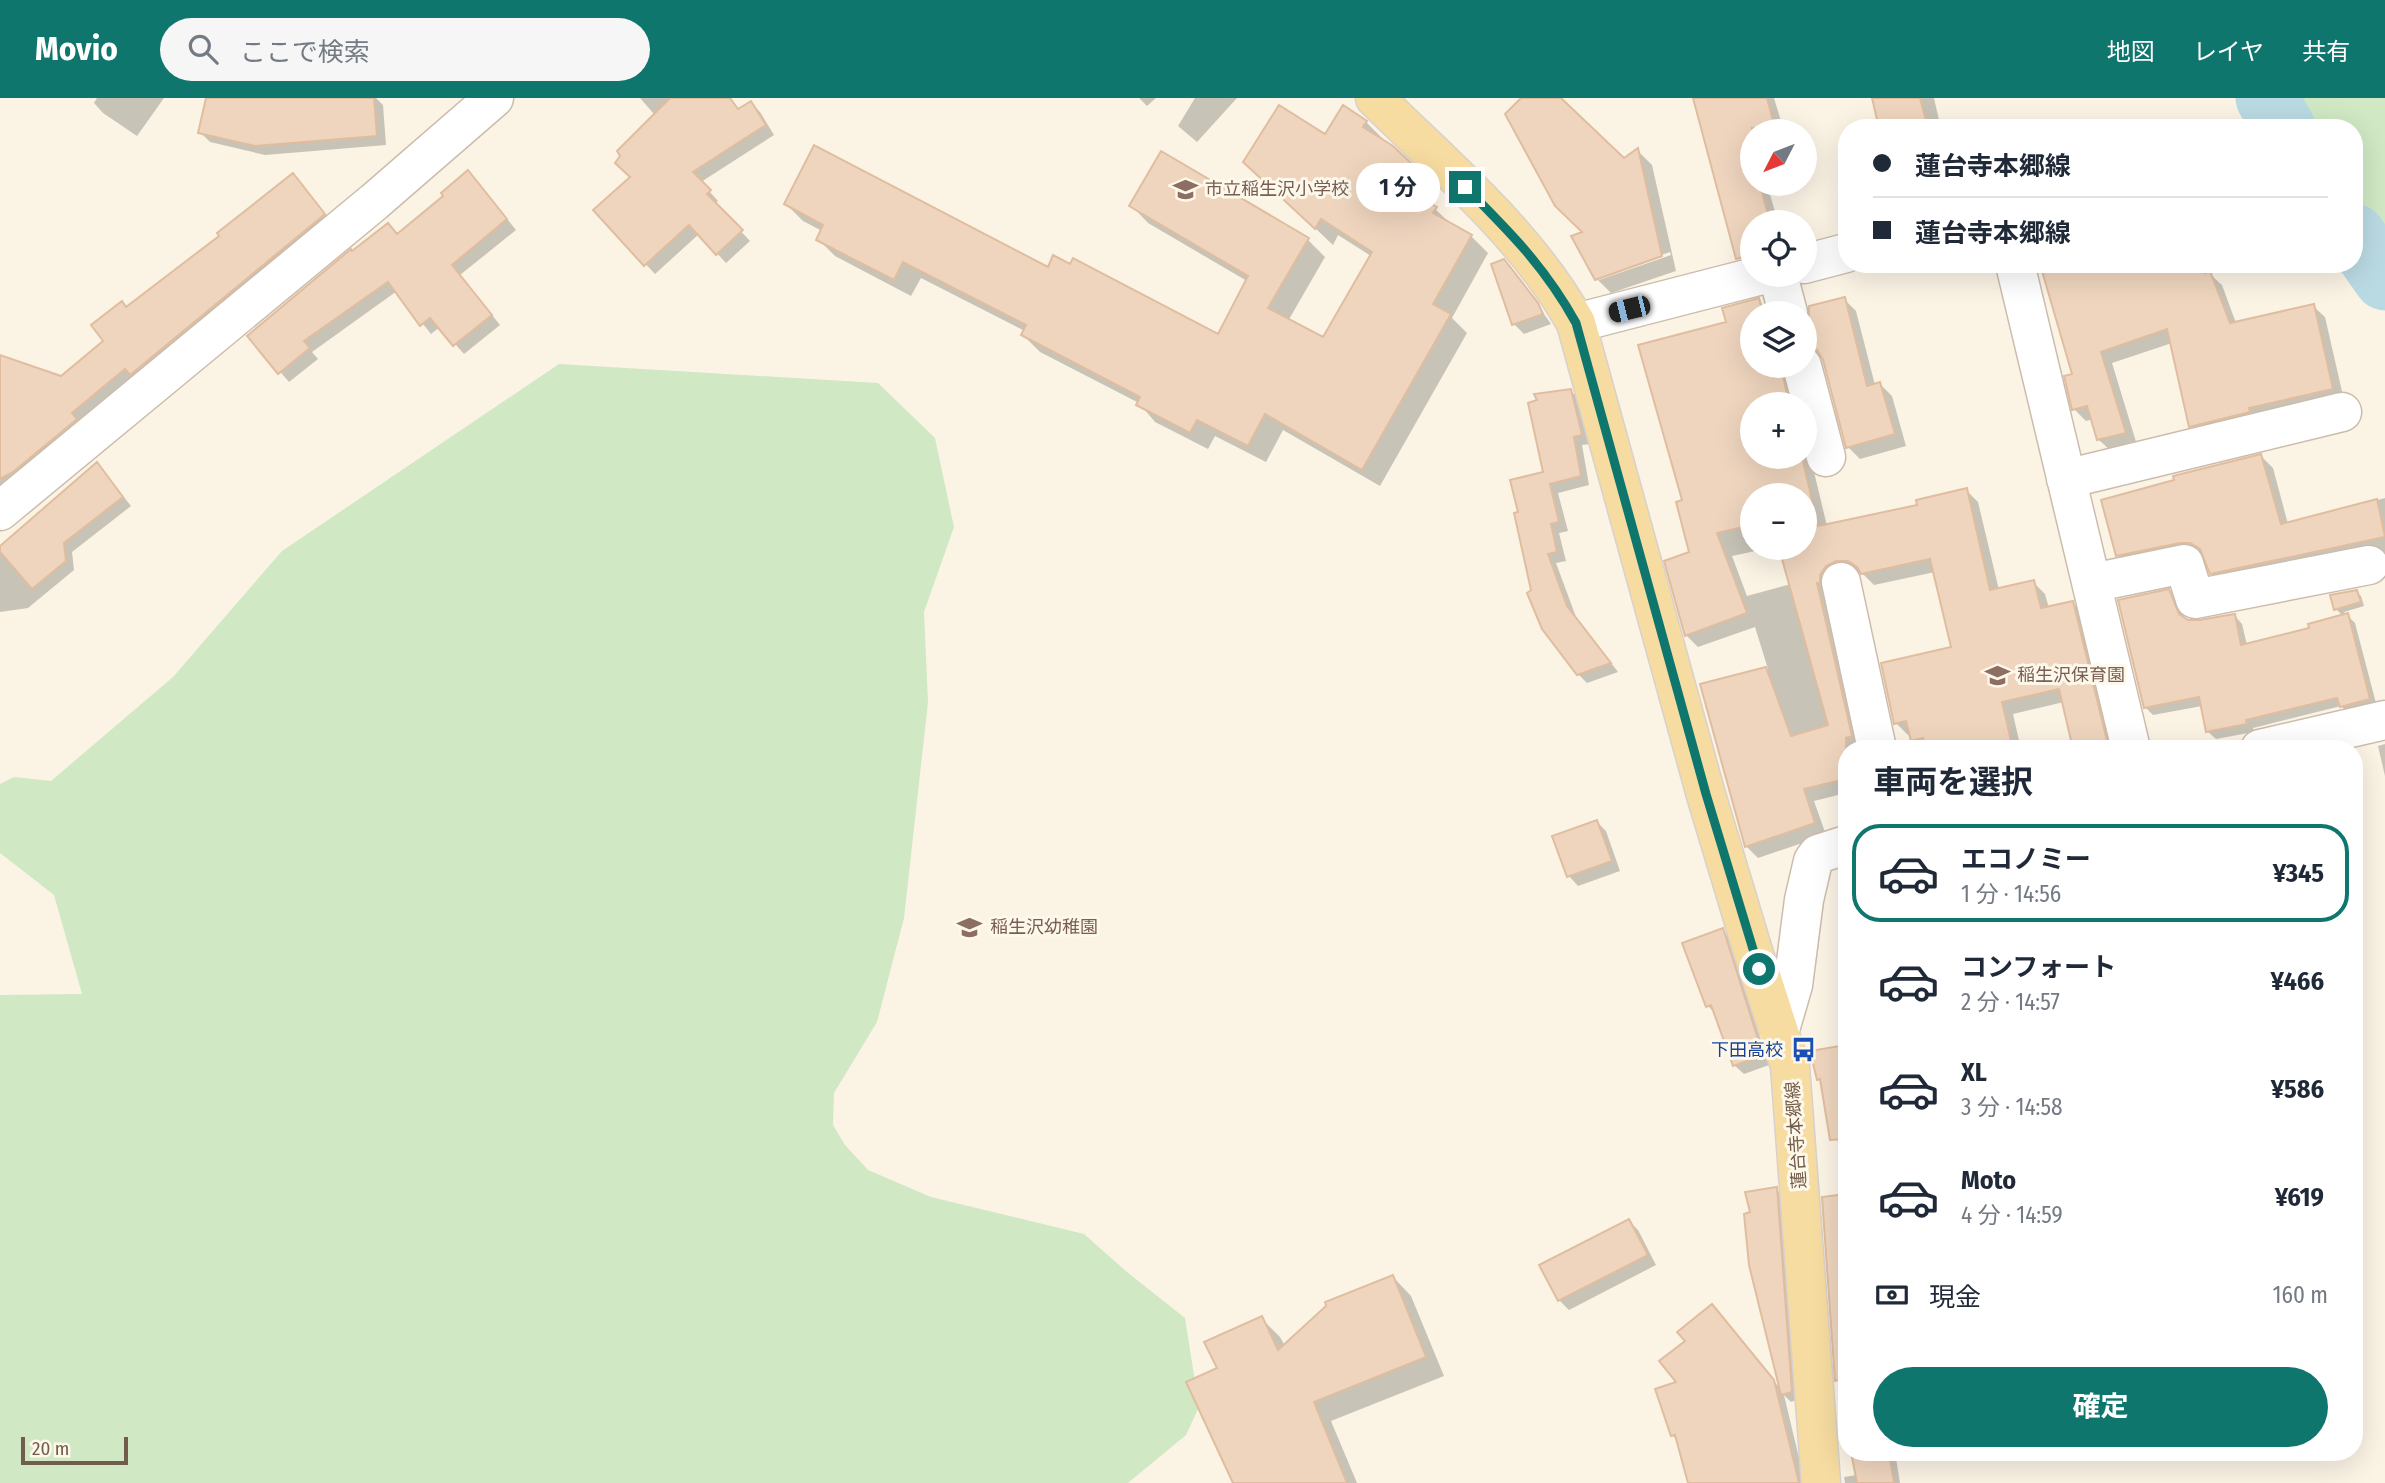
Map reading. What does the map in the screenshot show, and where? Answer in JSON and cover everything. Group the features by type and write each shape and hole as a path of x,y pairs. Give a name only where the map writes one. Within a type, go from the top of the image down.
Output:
{"main road":[{"name":"蓮台寺本郷線","path":"1375,98 1518,240 1558,292 1576,323 1706,794 1790,1066 1821,1483"}],"street":[{"path":"0,511 374,202 494,98"},
{"path":"1817,261 1838,255"},
{"path":"2017,273 2129,740"},
{"path":"1576,323 1740,281"},
{"path":"1805,378 1826,457"},
{"path":"2066,479 2342,412"},
{"path":"2092,583 2184,564 2194,599 2369,565"},
{"path":"1841,582 1875,740"},
{"path":"2299,740 2385,720"},
{"path":"1780,1033 1793,985 1804,900 1813,860 1818,854 1838,848"}],"green space":[{"path":"2283,98 2385,98 2385,254 2363,223 2363,119 2296,119"},
{"path":"559,364 878,383 935,438 954,527 924,612 928,702 904,918 877,1022 834,1093 833,1125 845,1145 868,1170 931,1197 1084,1234 1185,1318 1199,1407 1186,1435 1128,1483 0,1483 0,995 82,994 54,895 0,853 0,784 14,777 51,781 173,677 282,551"}],"building":[{"path":"206,98 374,98 377,136 255,146 198,133"},
{"path":"670,98 730,98 738,109 751,101 766,125 693,172 711,190 707,194 743,230 716,255 689,225 644,266 593,210 630,177 615,163 620,156 617,151"},
{"path":"1521,98 1561,98 1624,158 1638,148 1662,256 1595,280 1571,236 1582,232 1555,206 1505,114"},
{"path":"1693,98 1767,98 1773,119 1740,119 1740,196 1763,196 1767,210 1740,210 1740,258 1736,259"},
{"path":"1872,98 1920,98 1926,119 1877,119"},
{"path":"1279,105 1325,134 1343,105 1367,121 1363,127 1393,146 1412,164 1399,185 1437,207 1433,213 1472,235 1433,304 1451,314 1362,470 1265,414 1248,446 1197,420 1190,433 1136,405 1140,397 1021,335 1026,325 903,262 894,280 816,240 823,225 784,204 814,145 1048,267 1053,255 1070,264 1073,258 1218,334 1248,276 1129,206 1161,151 1309,238 1268,308 1323,337 1372,252 1321,219 1315,229 1243,162"},
{"path":"468,170 507,219 452,265 492,315 453,346 430,318 420,326 388,282 304,341 310,348 278,374 247,336 351,249 352,251 388,223 397,234 443,196 441,193"},
{"path":"293,173 325,214 130,375 125,369 72,413 77,419 13,472 0,479 0,355 61,376 103,341 91,325 122,301 126,307 219,236 217,233"},
{"path":"1504,259 1538,303 1543,314 1512,325 1491,264"},
{"path":"2043,273 2211,273 2230,323 2314,304 2333,389 2249,408 2250,412 2189,427 2167,329 2101,352 2126,433 2097,440 2087,406 2072,410 2064,376 2072,374"},
{"path":"1845,297 1867,386 1880,382 1895,434 1846,448 1823,360 1817,350 1817,304"},
{"path":"1740,303 1740,378 1783,378 1786,392 1740,392 1740,469 1805,469 1808,483 1740,483 1740,528 1717,533 1747,613 1685,636 1664,561 1689,552 1676,502 1682,500 1638,345 1726,322 1722,308"},
{"path":"1571,389 1582,435 1574,437 1581,476 1550,484 1559,522 1551,524 1557,552 1548,554 1567,606 1611,663 1577,675 1542,629 1527,593 1531,590 1514,513 1518,512 1510,480 1543,472 1528,403 1537,400 1534,394"},
{"path":"2261,454 2281,524 2377,499 2385,537 2210,574 2200,549 2190,543 2116,556 2101,500 2174,480 2173,476"},
{"path":"97,462 123,497 64,543 66,561 32,589 0,552 0,546"},
{"path":"1967,488 1990,590 2034,580 2041,608 2073,601 2107,740 2071,740 2059,689 2002,702 2011,740 1911,740 1906,721 1894,724 1881,663 1951,647 1930,559 1861,574 1857,567 1848,561 1836,561 1826,566 1820,575 1820,583 1817,583 1852,736 1846,740 1838,740 1838,781 1804,789 1815,823 1745,847 1700,684 1766,667 1791,736 1828,725 1782,560 1817,560 1817,522 1818,526 1917,505 1916,500"},
{"path":"2169,589 2179,614 2188,620 2235,614 2241,645 2309,628 2308,624 2348,613 2370,699 2340,707 2337,698 2246,720 2247,724 2206,732 2199,697 2144,708 2118,600"},
{"path":"2357,590 2361,602 2334,610 2330,595"},
{"path":"1597,820 1612,861 1567,877 1552,836"},
{"path":"1723,928 1763,1055 1733,1066 1711,1005 1706,1007 1682,943"},
{"path":"1838,1046 1838,1140 1830,1140 1820,1079 1817,1080 1810,1051"},
{"path":"1777,1187 1792,1392 1781,1395 1749,1265 1744,1214 1750,1212 1745,1192"},
{"path":"1838,1195 1838,1380 1835,1381 1822,1197"},
{"path":"1629,1219 1648,1255 1558,1301 1539,1265"},
{"path":"1393,1275 1426,1357 1314,1402 1347,1483 1233,1483 1186,1382 1217,1368 1204,1342 1262,1316 1278,1350 1326,1306 1325,1302"},
{"path":"1712,1304 1774,1380 1799,1483 1688,1483 1675,1435 1671,1436 1655,1389 1676,1382 1659,1361 1685,1341 1677,1332"},
{"path":"1853,1461 1890,1461 1894,1483 1857,1483"}],"waterway":[{"path":"2267,98 2279,119"},
{"path":"2363,248 2385,279"}],"place":[{"name":"市立稲生沢小学校","path":"1185,189"},
{"name":"稲生沢保育園","path":"1997,675"},
{"name":"稲生沢幼稚園","path":"970,927"},
{"name":"下田高校","path":"1803,1050"}],"route":[{"path":"1465,187 1541,267 1576,323 1706,794 1759,969"}]}
